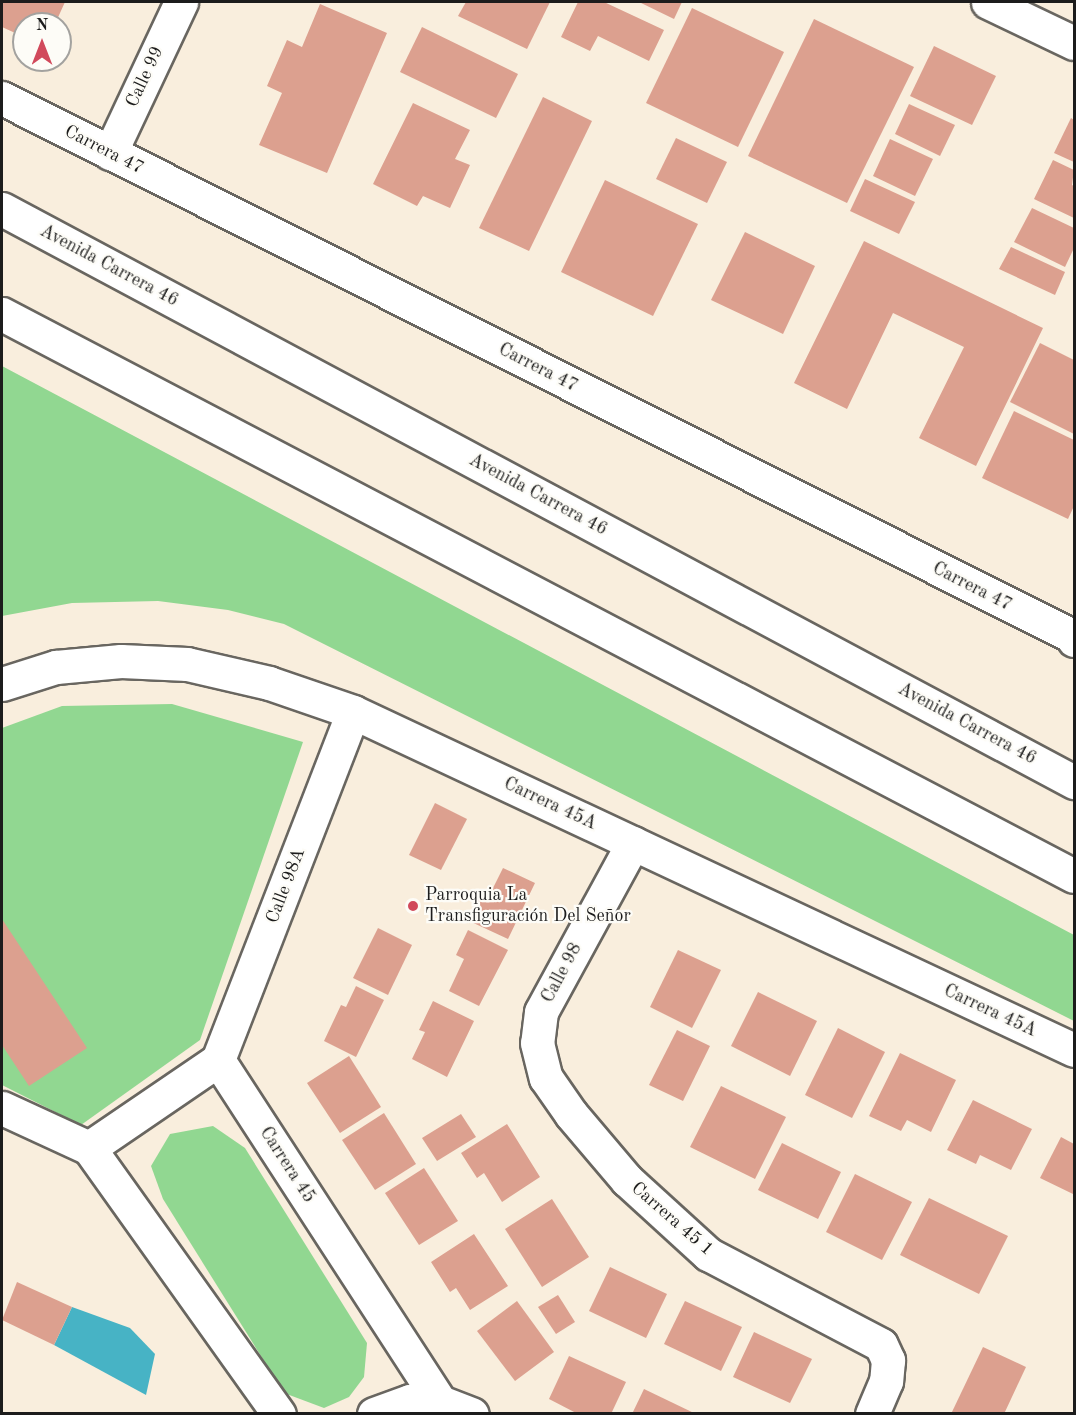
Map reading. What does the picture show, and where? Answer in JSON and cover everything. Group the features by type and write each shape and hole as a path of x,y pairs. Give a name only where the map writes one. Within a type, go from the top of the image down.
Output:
{"street":[{"name":"Calle 99","path":"110,153 181,2"},
{"path":"988,2 1074,43"},
{"name":"Carrera 47","path":"2,98 1074,638"},
{"name":"Avenida Carrera 46","path":"2,208 1074,782"},
{"path":"2,314 1074,876"},
{"name":"Carrera 45A","path":"2,684 56,667 121,661 187,664 269,683 353,712 1074,1050"},
{"name":"Calle 98A","path":"219,1060 353,712"},
{"name":"Calle 98","path":"537,1043 541,1012 633,843"},
{"name":"Carrera 45 1","path":"537,1043 546,1078 571,1114 627,1180 708,1254 881,1345 888,1360 886,1381 872,1413"},
{"path":"89,1148 219,1060"},
{"name":"Carrera 45","path":"219,1060 440,1402"},
{"path":"2,1108 89,1148 279,1413"},
{"path":"374,1413 410,1401 440,1402 472,1413"}],"green space":[{"path":"2,366 1074,935 1074,1021 284,624 228,610 158,601 72,603 2,616"},
{"path":"172,704 303,742 200,1040 81,1125 2,1085 2,728 62,706"},
{"path":"213,1126 245,1148 367,1343 364,1377 349,1397 324,1408 284,1393 163,1199 151,1166 170,1134"}],"water":[{"path":"72,1307 130,1328 155,1354 146,1395 54,1345"}],"building":[{"path":"2,2 65,2 60,12 12,12 12,32 2,27"},
{"path":"466,2 550,2 527,49 458,16"},
{"path":"578,2 604,2 664,30 649,61 598,36 590,51 561,37"},
{"path":"639,2 682,2 674,19"},
{"path":"320,4 387,33 327,173 259,145 282,93 267,86 287,40 302,47"},
{"path":"692,8 784,52 738,147 646,103"},
{"path":"814,19 914,67 847,203 748,156"},
{"path":"422,27 518,74 496,118 400,72"},
{"path":"934,46 996,76 972,125 910,96"},
{"path":"543,97 592,121 529,251 479,228"},
{"path":"413,103 470,130 455,159 470,165 450,208 423,196 417,206 373,184"},
{"path":"909,104 955,125 940,156 895,134"},
{"path":"1071,118 1074,120 1074,162 1054,153"},
{"path":"676,138 727,162 707,203 656,179"},
{"path":"890,139 933,159 915,196 873,176"},
{"path":"1053,160 1074,170 1072,185 1074,186 1074,218 1034,199"},
{"path":"865,179 915,202 899,234 850,211"},
{"path":"605,180 698,224 653,316 561,272"},
{"path":"1032,208 1074,228 1074,248 1065,267 1014,242"},
{"path":"745,232 815,266 783,334 711,300"},
{"path":"864,241 1043,328 976,466 919,438 964,347 893,313 847,409 794,383"},
{"path":"1011,247 1065,272 1055,295 999,269"},
{"path":"1040,343 1074,360 1074,434 1010,402"},
{"path":"1014,411 1074,440 1074,506 1068,519 982,478"},
{"path":"435,803 467,819 441,870 409,855"},
{"path":"503,868 535,883 508,939 467,920 482,890 490,894"},
{"path":"2,919 87,1048 29,1086 2,1045"},
{"path":"378,928 412,945 388,995 353,978"},
{"path":"468,930 508,950 479,1006 449,991 464,959 456,955"},
{"path":"678,950 721,970 692,1028 650,1007"},
{"path":"356,986 384,1000 356,1057 324,1041 341,1005 346,1007"},
{"path":"758,992 817,1021 790,1076 731,1046"},
{"path":"433,1001 474,1021 447,1077 412,1059 425,1032 419,1030"},
{"path":"838,1028 885,1052 852,1118 805,1095"},
{"path":"677,1030 710,1046 683,1101 649,1085"},
{"path":"900,1053 956,1080 931,1132 907,1120 901,1131 869,1116"},
{"path":"349,1056 381,1107 340,1133 307,1083"},
{"path":"721,1086 786,1117 755,1179 690,1147"},
{"path":"973,1100 1032,1129 1011,1170 980,1155 976,1164 947,1150"},
{"path":"384,1113 416,1164 375,1190 342,1140"},
{"path":"461,1114 476,1137 437,1161 422,1138"},
{"path":"507,1124 540,1177 502,1202 484,1173 477,1178 461,1153"},
{"path":"1061,1137 1074,1144 1073,1194 1040,1178"},
{"path":"782,1143 841,1172 818,1219 758,1190"},
{"path":"424,1168 458,1221 419,1245 385,1193"},
{"path":"855,1174 912,1202 882,1260 826,1232"},
{"path":"929,1198 1008,1236 979,1294 900,1255"},
{"path":"552,1199 589,1257 542,1287 505,1229"},
{"path":"474,1234 508,1286 470,1310 456,1288 450,1292 431,1262"},
{"path":"610,1267 667,1294 646,1338 589,1311"},
{"path":"17,1282 72,1307 54,1345 2,1320"},
{"path":"558,1295 575,1322 556,1334 538,1307"},
{"path":"517,1301 554,1352 515,1381 477,1331"},
{"path":"685,1301 742,1327 721,1371 664,1344"},
{"path":"754,1332 812,1359 790,1403 733,1377"},
{"path":"983,1347 1026,1367 1004,1414 951,1414"},
{"path":"569,1356 626,1382 611,1414 578,1414 549,1399"},
{"path":"644,1389 696,1414 632,1414"}],"place":[{"name":"Parroquia La Transfiguración Del Señor","path":"413,906"}]}
